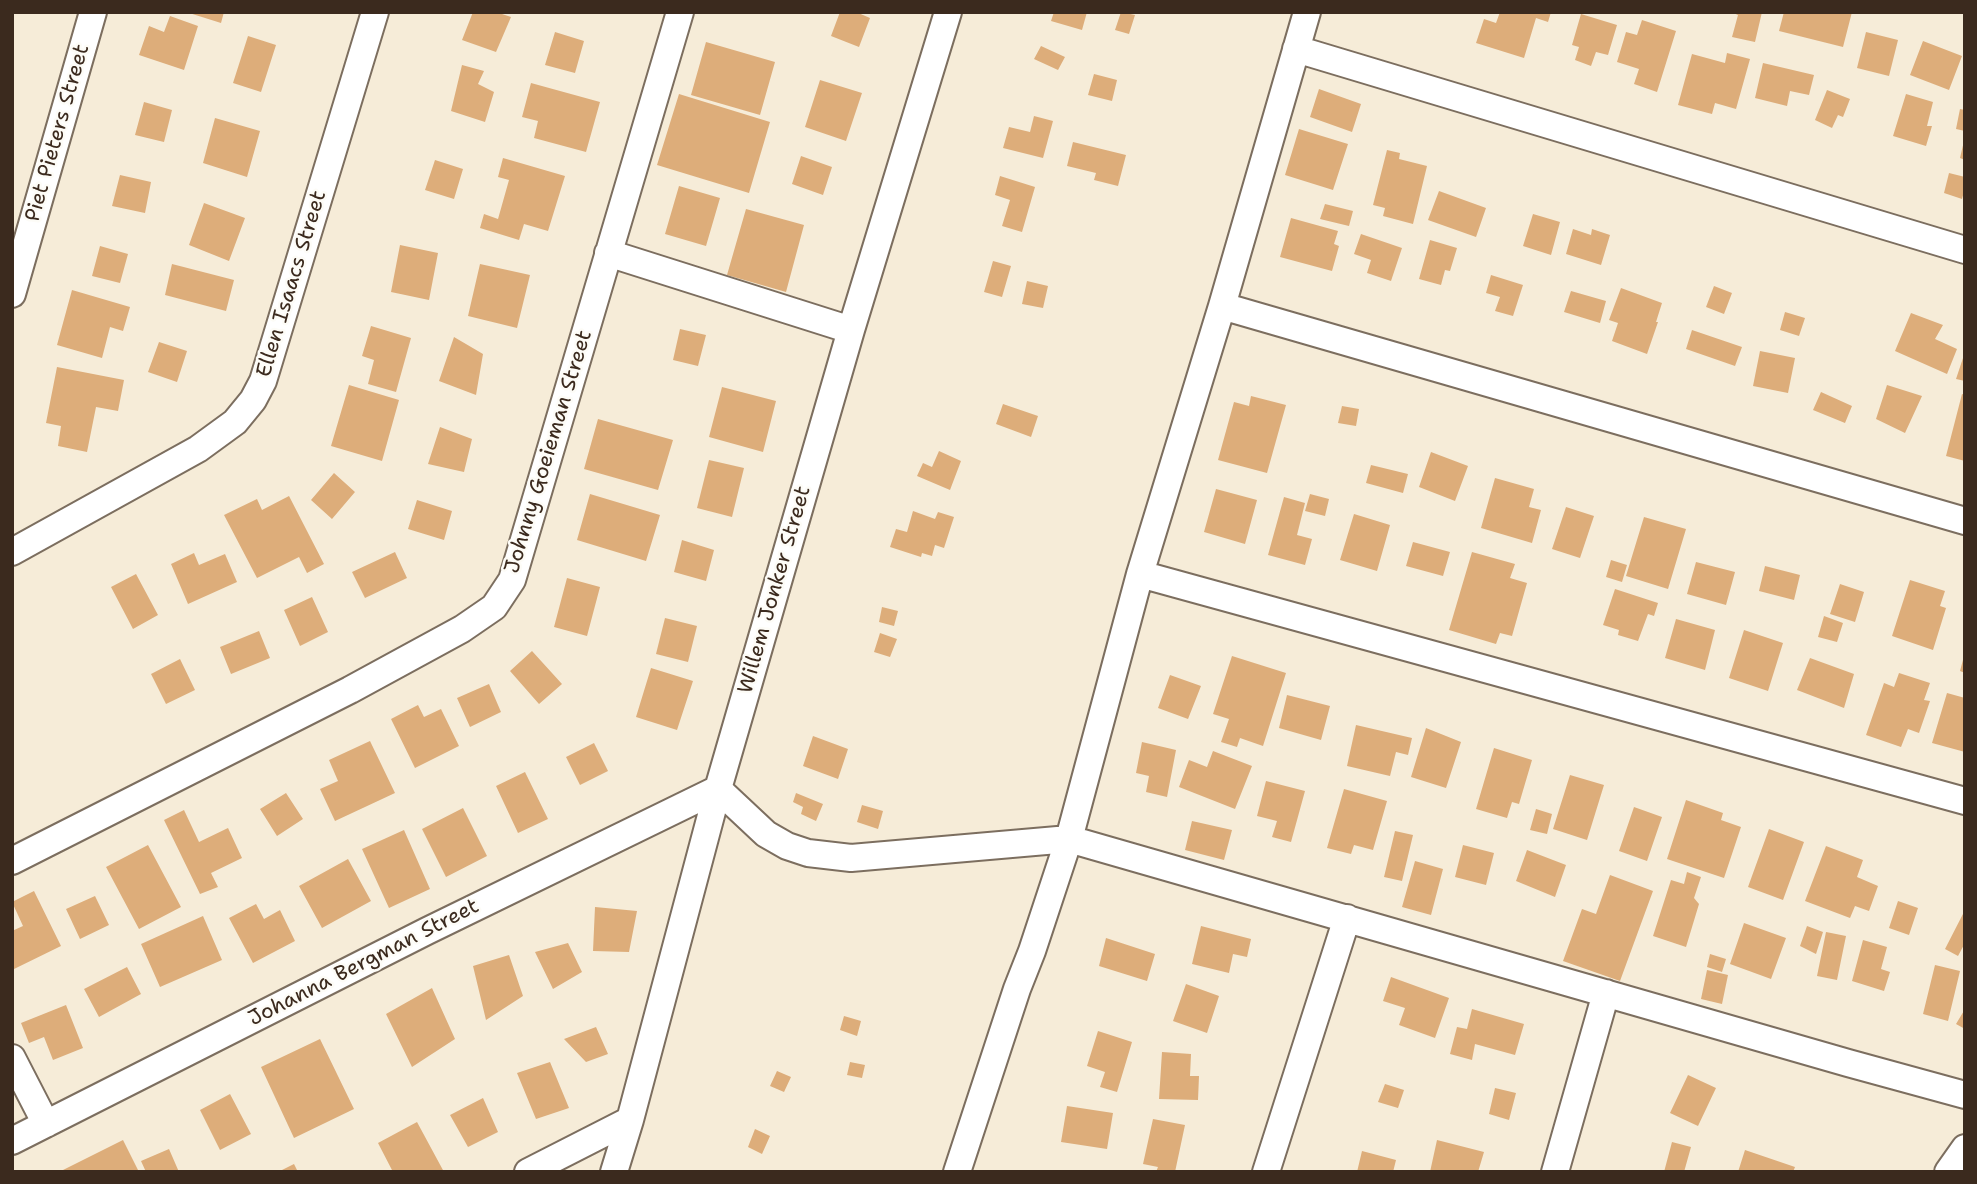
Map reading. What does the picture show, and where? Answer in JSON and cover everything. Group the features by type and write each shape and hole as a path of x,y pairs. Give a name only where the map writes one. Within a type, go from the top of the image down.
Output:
{"street":[{"name":"Piet Pieters Street","path":"12,294 93,12"},
{"name":"Ellen Isaacs Street","path":"12,552 198,449 235,422 253,400 264,382 375,12"},
{"name":"Johnny Goeieman Street","path":"12,861 350,690 462,629 494,607 512,580 680,12"},
{"name":"Willem Jonker Street","path":"614,1172 718,789 851,330 948,12"},
{"path":"957,1172 1069,839 1140,574 1223,306 1307,12"},
{"path":"1296,48 1965,250"},
{"path":"608,253 851,330"},
{"path":"1223,306 1965,521"},
{"path":"1140,574 1965,802"},
{"path":"718,789 766,834 787,846 808,853 851,858 1069,839 1965,1095"},
{"name":"Johanna Bergman Street","path":"12,1142 414,937 718,789"},
{"path":"1266,1172 1346,918"},
{"path":"1555,1172 1606,993"},
{"path":"12,1058 46,1124"},
{"path":"528,1172 630,1120"},
{"path":"1948,1172 1965,1149"}],"building":[{"path":"186,12 224,12 221,23"},
{"path":"473,12 496,12 511,17 496,52 462,40"},
{"path":"840,12 856,12 870,18 859,47 831,36"},
{"path":"1054,12 1087,12 1082,30 1051,21"},
{"path":"1121,12 1135,15 1129,34 1115,30"},
{"path":"1500,12 1551,12 1548,22 1536,18 1524,58 1476,43 1484,19 1496,23"},
{"path":"1731,12 1762,12 1755,42 1732,37 1738,15"},
{"path":"1784,12 1852,12 1843,47 1779,31"},
{"path":"1581,14 1617,25 1608,55 1596,52 1591,66 1575,60 1579,47 1572,45"},
{"path":"170,16 198,26 184,70 139,55 149,26 164,32"},
{"path":"1642,20 1676,31 1657,92 1634,84 1639,69 1617,62 1626,32 1637,35"},
{"path":"555,32 584,41 575,73 545,65"},
{"path":"1866,32 1898,40 1889,76 1857,68"},
{"path":"248,36 276,45 261,92 233,83"},
{"path":"1923,41 1962,56 1949,90 1910,75"},
{"path":"706,42 775,62 760,115 691,95"},
{"path":"1041,46 1065,57 1058,70 1034,59"},
{"path":"1727,53 1750,59 1736,109 1715,103 1712,114 1678,105 1692,54 1725,63"},
{"path":"1763,63 1814,75 1809,95 1790,91 1787,106 1755,98"},
{"path":"462,65 484,71 478,84 494,92 485,122 451,111"},
{"path":"1094,74 1117,80 1112,101 1088,95"},
{"path":"820,80 862,93 846,141 805,127"},
{"path":"531,83 600,102 586,152 534,138 538,121 522,117"},
{"path":"1319,89 1361,104 1352,132 1310,117"},
{"path":"1827,90 1850,99 1843,117 1838,115 1832,128 1815,120"},
{"path":"679,94 770,122 749,193 657,165"},
{"path":"1906,94 1933,102 1927,126 1932,126 1926,146 1893,136"},
{"path":"144,102 172,110 164,142 135,135"},
{"path":"1960,109 1965,110 1965,131 1956,129"},
{"path":"1034,116 1053,121 1043,158 1003,148 1009,127 1030,132"},
{"path":"215,118 260,131 247,177 203,163"},
{"path":"1299,129 1348,144 1333,190 1285,175"},
{"path":"1965,141 1965,160 1960,158"},
{"path":"1073,142 1126,155 1118,186 1094,180 1096,173 1067,166"},
{"path":"1387,150 1400,153 1399,159 1427,166 1413,224 1383,216 1385,208 1373,205"},
{"path":"801,156 832,167 823,195 792,184"},
{"path":"503,158 565,176 548,231 524,224 519,240 480,228 484,214 498,219 509,180 498,177"},
{"path":"435,160 463,169 454,199 425,190"},
{"path":"1949,173 1965,177 1962,199 1944,193"},
{"path":"120,175 151,182 145,213 112,206"},
{"path":"1000,176 1035,187 1022,232 1002,226 1010,200 995,195"},
{"path":"679,186 720,198 706,246 665,234"},
{"path":"1439,191 1486,208 1476,237 1428,220"},
{"path":"204,203 245,218 229,261 189,245"},
{"path":"1325,204 1353,211 1349,226 1320,219"},
{"path":"746,209 804,225 786,292 727,275"},
{"path":"1533,214 1560,222 1551,255 1523,246"},
{"path":"1291,218 1338,231 1334,244 1339,246 1332,271 1280,257"},
{"path":"1573,229 1591,235 1592,229 1610,235 1601,265 1566,254"},
{"path":"1361,234 1402,248 1391,281 1367,273 1371,260 1354,254"},
{"path":"1430,240 1457,248 1450,271 1445,270 1441,285 1419,279"},
{"path":"400,245 438,253 429,300 391,292"},
{"path":"100,246 128,254 120,283 92,276"},
{"path":"993,261 1011,266 1002,297 984,292"},
{"path":"172,264 234,280 226,311 165,295"},
{"path":"480,264 530,275 517,328 468,316"},
{"path":"1491,275 1523,285 1513,316 1495,311 1500,297 1486,293"},
{"path":"1027,281 1048,286 1043,308 1022,304"},
{"path":"1714,286 1732,293 1724,314 1706,307"},
{"path":"1621,288 1662,303 1647,354 1612,341 1618,323 1609,320"},
{"path":"72,290 130,307 123,331 110,327 102,358 57,345"},
{"path":"1571,291 1606,301 1600,323 1564,312"},
{"path":"1785,312 1805,318 1799,336 1780,330"},
{"path":"1911,313 1943,325 1935,339 1957,349 1947,374 1895,351"},
{"path":"371,326 411,338 396,392 368,384 374,360 362,356"},
{"path":"680,329 706,335 698,366 673,360"},
{"path":"1692,330 1742,347 1735,366 1686,349"},
{"path":"454,337 483,354 476,395 439,381"},
{"path":"159,342 187,351 177,382 148,372"},
{"path":"1760,351 1795,358 1788,393 1753,386"},
{"path":"1965,355 1965,381 1956,379"},
{"path":"57,367 124,380 118,411 96,407 87,452 58,446 61,426 46,423"},
{"path":"349,385 399,400 382,461 331,446"},
{"path":"1887,385 1922,396 1905,433 1876,419"},
{"path":"722,387 776,401 763,452 709,437"},
{"path":"1821,392 1852,406 1845,423 1813,410"},
{"path":"1962,394 1965,395 1965,461 1946,456"},
{"path":"1251,396 1286,405 1267,473 1218,460 1234,402 1249,406"},
{"path":"1003,404 1038,416 1031,437 996,424"},
{"path":"1342,406 1359,409 1356,426 1338,423"},
{"path":"598,419 673,440 658,490 584,469"},
{"path":"440,427 472,439 464,472 428,464"},
{"path":"939,451 961,461 950,490 917,476 923,463 932,467"},
{"path":"1431,452 1468,466 1455,501 1419,487"},
{"path":"709,460 744,468 732,517 697,508"},
{"path":"1371,465 1408,474 1403,493 1366,483"},
{"path":"334,473 355,492 332,519 311,500"},
{"path":"1495,478 1534,489 1529,507 1541,510 1532,543 1481,528"},
{"path":"1216,489 1257,500 1245,544 1204,532"},
{"path":"590,494 660,515 646,561 577,540"},
{"path":"1310,494 1329,499 1325,516 1305,511"},
{"path":"289,496 324,564 307,573 299,557 257,578 224,515 257,499 262,510"},
{"path":"1284,497 1305,503 1297,535 1312,539 1305,565 1268,555"},
{"path":"417,500 452,511 444,540 408,529"},
{"path":"1566,507 1594,516 1580,558 1552,549"},
{"path":"913,511 935,519 938,512 954,517 944,548 935,545 932,556 922,553 921,557 890,547 896,529 907,532"},
{"path":"1354,514 1390,525 1377,571 1340,560"},
{"path":"1644,517 1686,529 1668,589 1626,576"},
{"path":"682,540 714,550 706,581 674,572"},
{"path":"1413,542 1450,552 1443,576 1406,566"},
{"path":"395,552 407,578 365,598 352,572"},
{"path":"1472,552 1515,564 1510,578 1527,583 1512,636 1500,633 1496,644 1449,630"},
{"path":"194,553 199,565 225,554 237,582 188,604 171,564"},
{"path":"1611,560 1627,565 1622,582 1606,577"},
{"path":"1696,562 1735,572 1726,605 1687,594"},
{"path":"1765,566 1800,575 1794,600 1759,591"},
{"path":"136,574 158,615 133,629 111,587"},
{"path":"567,578 600,587 587,636 554,627"},
{"path":"1910,580 1945,591 1940,606 1946,608 1933,650 1892,636"},
{"path":"1840,584 1864,592 1855,622 1830,614"},
{"path":"1615,589 1658,603 1654,616 1648,614 1638,641 1618,635 1619,630 1603,625"},
{"path":"312,597 328,632 300,646 284,610"},
{"path":"882,607 898,611 894,626 879,622"},
{"path":"1824,616 1843,623 1837,642 1818,637"},
{"path":"665,618 697,626 688,662 656,654"},
{"path":"1676,619 1715,630 1705,670 1665,658"},
{"path":"1744,630 1783,643 1768,691 1729,678"},
{"path":"259,631 270,658 231,674 220,647"},
{"path":"880,633 897,639 890,657 874,652"},
{"path":"532,651 562,684 539,704 510,671"},
{"path":"1232,656 1286,673 1263,746 1240,738 1237,747 1221,742 1229,719 1213,714"},
{"path":"1965,656 1965,673 1960,671"},
{"path":"1810,658 1854,674 1844,708 1797,690"},
{"path":"180,659 195,690 166,704 151,674"},
{"path":"651,668 693,681 677,730 636,717"},
{"path":"1899,673 1930,683 1924,700 1930,701 1919,733 1908,729 1901,747 1866,735 1884,683 1894,687"},
{"path":"1170,675 1201,686 1188,719 1158,708"},
{"path":"489,684 501,712 470,727 457,698"},
{"path":"1947,693 1965,698 1965,752 1932,743"},
{"path":"1287,695 1330,706 1321,740 1279,728"},
{"path":"418,705 424,717 441,709 459,746 415,768 391,719"},
{"path":"1356,725 1412,738 1408,755 1396,752 1390,776 1347,766"},
{"path":"1426,728 1461,742 1446,788 1411,777"},
{"path":"813,736 848,749 838,779 803,766"},
{"path":"370,741 395,793 335,821 320,789 338,781 329,760"},
{"path":"1142,742 1176,750 1167,797 1146,792 1149,776 1136,773"},
{"path":"594,743 608,771 580,785 566,757"},
{"path":"1494,748 1532,760 1519,804 1512,802 1507,818 1476,809"},
{"path":"1213,751 1252,766 1235,809 1179,787 1189,760 1207,767"},
{"path":"525,772 548,819 518,833 496,786"},
{"path":"1570,775 1604,785 1587,840 1553,829"},
{"path":"1266,781 1305,791 1291,842 1272,837 1277,821 1257,816"},
{"path":"1344,789 1387,801 1373,850 1354,845 1351,854 1327,848"},
{"path":"286,793 303,819 277,836 260,809"},
{"path":"796,793 823,804 816,821 801,814 803,807 793,802"},
{"path":"1686,800 1723,813 1721,820 1741,827 1724,878 1667,859"},
{"path":"862,805 883,811 878,829 857,822"},
{"path":"1634,807 1662,817 1647,861 1619,851"},
{"path":"463,808 487,856 446,877 422,829"},
{"path":"1536,809 1552,814 1547,834 1530,830"},
{"path":"184,810 199,842 228,828 242,858 211,873 218,887 200,894 164,820"},
{"path":"1192,821 1232,830 1224,860 1185,850"},
{"path":"1769,829 1804,842 1783,900 1748,887"},
{"path":"404,830 430,889 389,908 362,849"},
{"path":"1395,831 1413,835 1402,881 1384,877"},
{"path":"148,845 181,907 139,929 106,867"},
{"path":"1463,845 1494,853 1486,885 1455,877"},
{"path":"1826,846 1863,860 1857,877 1878,886 1869,911 1855,906 1850,918 1805,901"},
{"path":"1527,850 1566,865 1555,897 1516,881"},
{"path":"348,859 371,901 322,928 299,886"},
{"path":"1415,861 1443,869 1431,915 1402,907"},
{"path":"1687,872 1701,877 1694,898 1699,904 1686,947 1653,936 1671,880 1684,884"},
{"path":"1610,875 1653,891 1620,981 1563,961 1582,909 1596,914"},
{"path":"34,891 61,946 12,970 12,931 23,926 12,902"},
{"path":"95,896 109,925 80,939 66,909"},
{"path":"1898,901 1918,908 1909,935 1889,928"},
{"path":"256,904 264,919 280,910 295,941 253,963 229,918"},
{"path":"595,907 637,911 629,952 593,951"},
{"path":"1965,910 1965,943 1958,956 1945,949"},
{"path":"203,916 222,960 160,987 141,944"},
{"path":"1744,923 1786,938 1771,979 1730,964"},
{"path":"1201,926 1251,939 1247,957 1233,954 1229,973 1192,964"},
{"path":"1807,926 1823,932 1816,954 1800,946"},
{"path":"1826,932 1846,936 1837,980 1817,976"},
{"path":"1106,938 1155,954 1147,981 1099,966"},
{"path":"1863,940 1887,947 1881,969 1890,972 1884,991 1852,981"},
{"path":"568,943 582,972 553,989 535,952"},
{"path":"1710,954 1726,959 1722,972 1707,967"},
{"path":"509,955 523,996 486,1020 473,966"},
{"path":"1935,965 1960,971 1948,1021 1923,1014"},
{"path":"127,967 141,994 99,1017 84,989"},
{"path":"1707,970 1728,975 1722,1004 1701,999"},
{"path":"1391,977 1449,998 1435,1038 1399,1025 1405,1008 1383,1001"},
{"path":"1186,984 1219,996 1207,1033 1173,1021"},
{"path":"432,988 455,1039 412,1067 386,1014"},
{"path":"66,1005 83,1048 53,1060 44,1037 29,1043 21,1023"},
{"path":"1472,1009 1524,1024 1515,1055 1475,1044 1472,1060 1450,1054 1457,1027 1467,1029"},
{"path":"1965,1009 1965,1029 1956,1024"},
{"path":"844,1016 861,1021 857,1036 840,1030"},
{"path":"596,1027 608,1054 586,1062 564,1039"},
{"path":"1098,1031 1132,1042 1117,1092 1100,1087 1105,1072 1087,1066"},
{"path":"320,1039 354,1109 294,1138 261,1067"},
{"path":"1162,1052 1191,1054 1190,1076 1199,1076 1198,1100 1159,1099"},
{"path":"550,1062 569,1108 536,1119 517,1073"},
{"path":"850,1062 865,1065 862,1078 847,1075"},
{"path":"777,1071 791,1077 784,1092 770,1086"},
{"path":"1688,1075 1716,1088 1698,1126 1670,1113"},
{"path":"1385,1084 1404,1090 1398,1108 1378,1102"},
{"path":"1495,1088 1516,1093 1509,1120 1489,1114"},
{"path":"230,1094 251,1134 220,1150 200,1110"},
{"path":"483,1098 498,1132 468,1147 450,1115"},
{"path":"1067,1106 1113,1113 1107,1149 1061,1142"},
{"path":"1153,1119 1185,1125 1175,1172 1156,1172 1158,1167 1143,1164"},
{"path":"417,1122 444,1172 393,1172 378,1143"},
{"path":"755,1129 770,1136 762,1154 748,1147"},
{"path":"123,1140 139,1172 59,1172"},
{"path":"1437,1140 1484,1152 1478,1172 1430,1172"},
{"path":"1672,1142 1691,1147 1684,1172 1664,1172"},
{"path":"169,1149 179,1172 146,1172 141,1161"},
{"path":"1745,1150 1795,1167 1793,1172 1738,1172"},
{"path":"1362,1151 1396,1160 1393,1172 1357,1172"},
{"path":"294,1164 298,1172 278,1172"}]}
